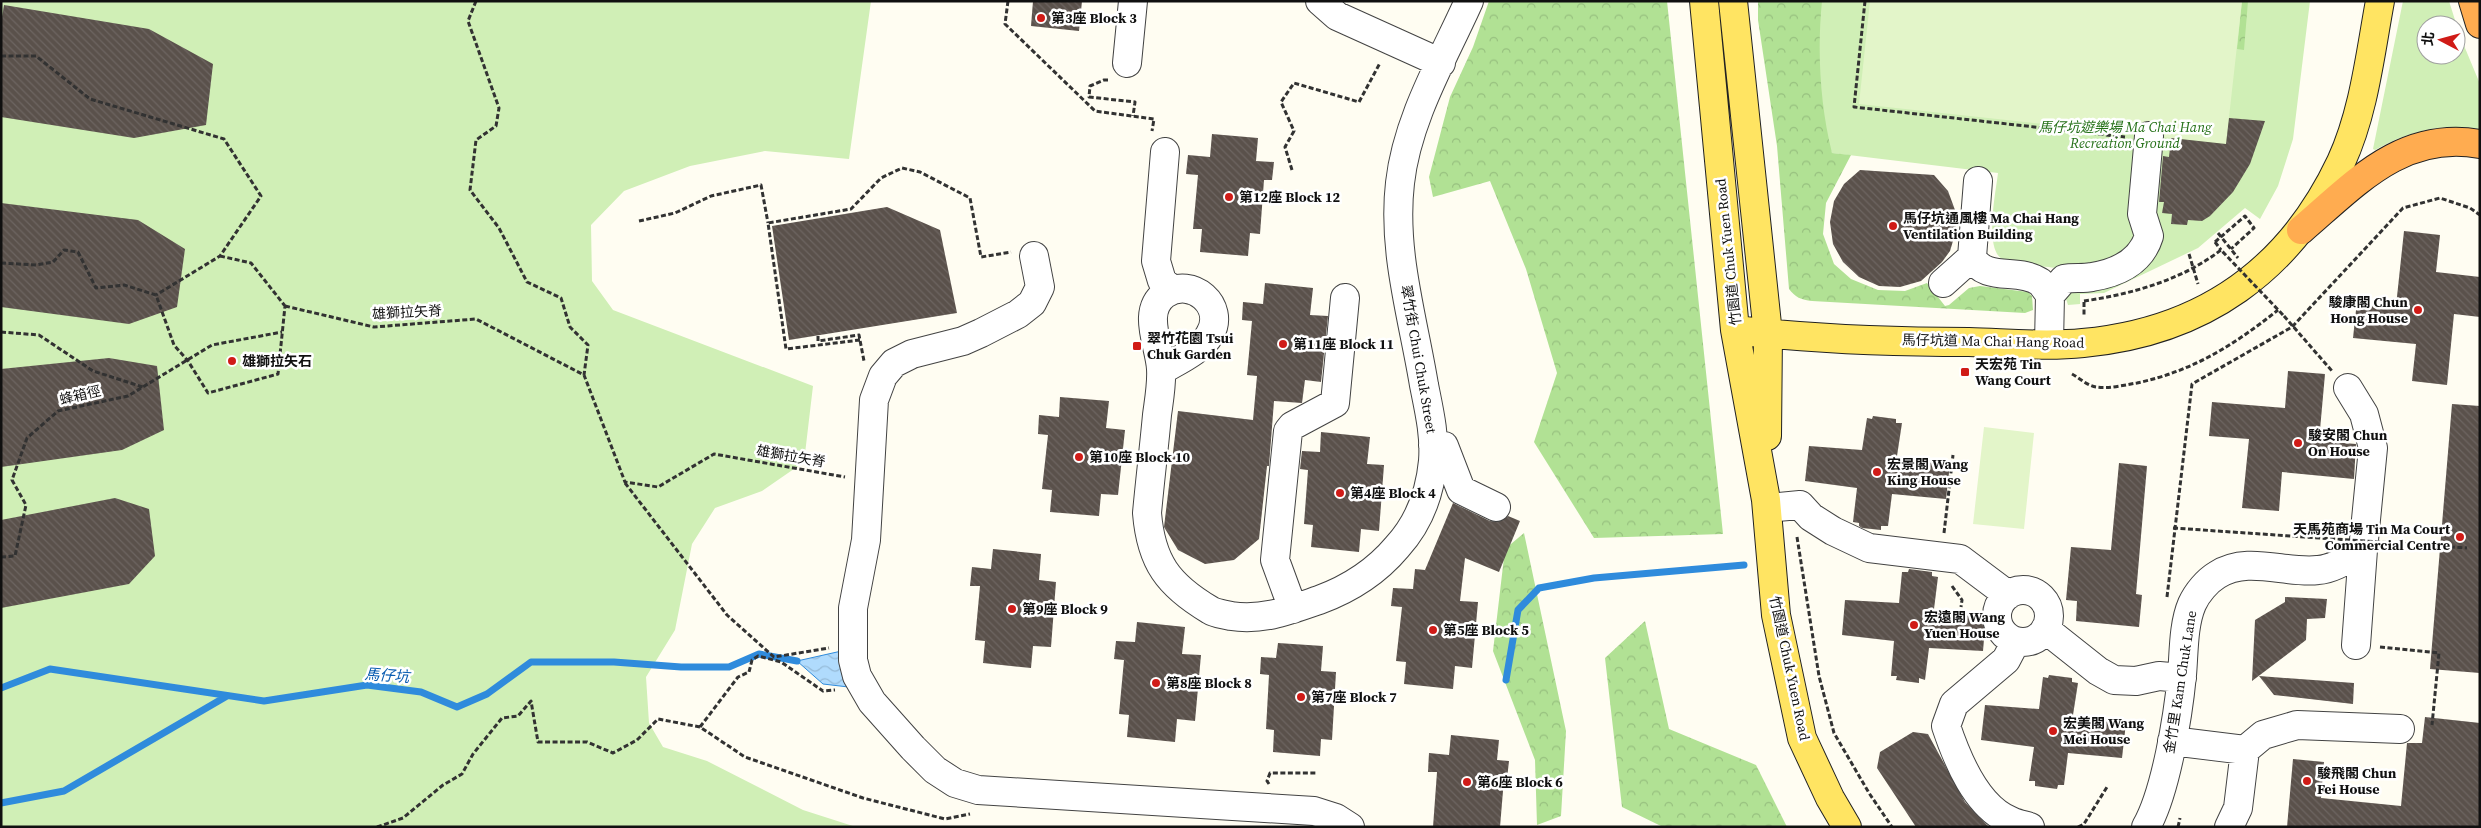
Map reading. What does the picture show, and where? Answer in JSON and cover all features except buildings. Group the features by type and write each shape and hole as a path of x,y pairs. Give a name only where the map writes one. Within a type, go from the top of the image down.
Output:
{"highway":[{"path":"2473,1 2480,24"},
{"path":"2301,230 2372,170 2397,155 2422,145 2440,142 2480,144"}],"main road":[{"name":"竹園道 Chuk Yuen Road","path":"1704,1 1735,330 1766,504 1776,615 1802,738 1830,798 1847,827"},
{"name":"竹園道 Chuk Yuen Road","path":"1732,1 1768,334 1766,504"},
{"name":"馬仔坑道 Ma Chai Hang Road","path":"1735,330 1768,334 1928,342 2083,343 2157,329 2196,315 2224,300 2274,261 2301,230 2329,184 2352,132 2360,102 2380,1"}],"street":[{"path":"1120,72 1133,1"},
{"path":"1320,1 1337,16 1441,63"},
{"name":"翠竹街 Chui Chuk Street","path":"1173,290 1158,302 1152,317 1162,370 1147,513 1149,537 1156,558 1169,580 1187,597 1214,613 1246,618 1270,616 1293,609 1326,597 1363,578 1401,543 1416,521 1426,497 1433,445 1420,360 1404,278 1398,203 1404,159 1411,133 1469,1"},
{"path":"2050,295 2064,279 2090,278 2110,272 2129,265 2140,255 2149,236 2142,214 2149,138"},
{"path":"1158,143 1156,261 1162,280 1173,290 1186,288 1203,295 1210,303 1214,322 1211,334 1201,345 1162,370"},
{"path":"1978,181 1972,257 1975,263 1986,271 2030,278 2040,282 2050,295 2049,344"},
{"path":"1034,256 1040,287 1032,303 1018,314 963,341 912,354 894,363 883,376 874,400 866,540 853,608 852,644 855,668 865,690 872,702 892,726 935,770 955,783 978,790 1314,811 1336,818 1350,827"},
{"path":"1943,284 1972,257"},
{"path":"1293,609 1275,560 1266,546 1278,442 1289,428 1335,402 1345,298"},
{"path":"2348,388 2364,414 2373,448 2356,645"},
{"path":"1433,445 1444,446 1461,490 1496,507"},
{"path":"1766,504 1800,505 1811,517 1833,531 1870,548 1960,559 2008,595"},
{"name":"金竹里 Kam Chuk Lane","path":"2146,827 2153,814 2172,741 2192,605 2202,588 2215,576 2226,570 2255,565 2318,570 2337,564 2363,550"},
{"path":"2024,590 2040,596 2048,612 2045,629 2032,640 2016,641 2002,632 1997,616 1998,608 2008,595 2024,590"},
{"path":"2045,629 2090,666 2114,680 2136,681 2159,676 2182,678"},
{"path":"2016,641 2006,660 1954,704 1946,726 1970,781 1990,808 2010,821 2030,827"},
{"path":"1796,711 1794,742 1796,750 1826,811 1838,827"},
{"path":"2229,827 2238,808 2245,750 2263,735 2297,725 2400,729"},
{"path":"2172,741 2245,750"}],"path":[{"path":"476,1 468,21 499,108 496,126 476,140 470,190 499,228 528,282 561,298 570,327 588,345 584,375 624,482 727,615 774,657 852,644"},
{"path":"1008,1 1005,24 1095,111 1154,119 1158,143"},
{"path":"1865,1 1854,108 2149,138"},
{"path":"1,56 36,56 90,99 224,139 261,196 220,256 156,295"},
{"path":"1292,170 1285,147 1294,131 1281,102 1294,83 1359,102 1380,61"},
{"path":"1120,72 1090,86 1089,96 1135,102 1133,116"},
{"path":"768,223 851,209 882,178 902,168 920,172 970,198 981,257 1032,249 1034,256"},
{"path":"639,221 675,213 711,196 761,185 786,350 860,340"},
{"path":"2166,607 2192,384 2292,327 2404,208 2440,198 2470,208 2480,215"},
{"path":"2231,249 2254,228 2245,216 2215,242 2348,388"},
{"path":"2218,233 2240,260"},
{"path":"1,263 36,265 53,262 64,250 78,252 96,288 124,284 156,295"},
{"path":"2084,315 2084,301 2114,297 2150,286 2204,262 2221,250"},
{"path":"2189,254 2198,284"},
{"path":"156,295 174,346 188,361 208,393 278,374 285,306 251,263 220,256"},
{"name":"雄獅拉矢脊","path":"285,306 374,327 476,319 584,375"},
{"path":"2072,374 2094,387 2120,386 2147,380 2198,364 2246,336 2278,310"},
{"path":"1,332 38,335 93,371 143,387"},
{"name":"蜂箱徑","path":"1,557 15,556 26,505 12,480 26,438 58,410 128,396 212,345 282,332"},
{"path":"818,336 818,341 859,335"},
{"name":"雄獅拉矢脊","path":"624,482 658,487 714,454 870,482"},
{"path":"1794,506 1799,555 1819,676 1834,733 1868,793 1892,827"},
{"path":"2174,528 2467,548"},
{"path":"2356,645 2439,653 2432,725"},
{"path":"700,727 738,677 750,672 752,660 758,656 781,662 823,691 830,688 846,692 865,690"},
{"path":"377,827 403,818 442,785 462,774 472,754 502,718 518,716 531,701 538,742 587,742 612,752 637,740 658,719 700,727 745,757 863,798 945,819 978,813"},
{"path":"1281,808 1267,781 1270,773 1318,773"},
{"path":"2078,827 2084,824 2107,786"}],"green space":[{"path":"1,1 871,1 849,159 765,151 690,166 624,191 591,225 592,281 613,310 813,386 804,462 762,491 715,508 692,544 675,630 646,677 649,723 663,747 707,761 803,810 856,827 1,827"},
{"path":"1489,1 1667,1 1723,534 1594,538 1534,442 1557,373 1526,269 1490,181 1433,197 1429,177 1450,97 1473,47"},
{"path":"1758,1 1822,1 1820,58 1822,97 1828,135 1832,153 1851,155 1826,203 1823,234 1834,264 1851,279 1878,290 1905,291 1927,283 1945,306 1949,305 1969,288 1980,286 2028,292 2032,296 2033,310 2025,313 1812,301 1799,298 1791,292 1789,289 1777,146 1758,20"},
{"name":"馬仔坑遊樂場 Ma Chai Hang Recreation Ground","path":"1762,1 2310,1 2293,139 2278,186 2260,219 2245,208 2198,248 2104,293 2080,294 2080,304 2068,305 2056,268 2006,261 1997,253 1992,232 1992,219 1998,173 1832,153"},
{"path":"1870,1 2242,1 2226,144 1859,104"},
{"path":"2242,1 2248,1 2244,50 2237,49"},
{"path":"2403,1 2449,1 2453,15 2416,15 2416,65 2466,65 2466,50 2480,84 2480,129 2452,127 2426,130 2400,138 2375,150 2373,149"},
{"path":"1984,427 2034,433 2024,529 1973,524"},
{"path":"1524,533 1566,731 1561,816 1537,825 1535,760 1493,651 1505,549"},
{"path":"1645,621 1669,729 1756,765 1787,827 1663,827 1622,807 1605,658"}],"water":[{"path":"846,650 857,688 823,684 797,661"}],"waterway":[{"path":"1506,680 1518,610 1539,588 1594,578 1744,565"},
{"name":"馬仔坑","path":"1,688 50,669 264,701 367,685 421,692 457,707 487,694 531,662 614,662 681,667 729,667 759,654 797,661"},
{"path":"1,803 64,791 227,696"}],"place":[{"name":"第3座 Block 3","path":"1041,18"},
{"name":"第12座 Block 12","path":"1229,197"},
{"name":"馬仔坑通風樓 Ma Chai Hang Ventilation Building","path":"1893,226"},
{"name":"駿康閣 Chun Hong House","path":"2418,310"},
{"name":"第11座 Block 11","path":"1283,344"},
{"name":"翠竹花園 Tsui Chuk Garden","path":"1137,346"},
{"name":"雄獅拉矢石","path":"232,361"},
{"name":"天宏苑 Tin Wang Court","path":"1965,372"},
{"name":"駿安閣 Chun On House","path":"2298,443"},
{"name":"第10座 Block 10","path":"1079,457"},
{"name":"宏景閣 Wang King House","path":"1877,472"},
{"name":"第4座 Block 4","path":"1340,493"},
{"name":"天馬苑商場 Tin Ma Court Commercial Centre","path":"2460,537"},
{"name":"第9座 Block 9","path":"1012,609"},
{"name":"宏遠閣 Wang Yuen House","path":"1914,625"},
{"name":"第5座 Block 5","path":"1433,630"},
{"name":"第8座 Block 8","path":"1156,683"},
{"name":"第7座 Block 7","path":"1301,697"},
{"name":"宏美閣 Wang Mei House","path":"2053,731"},
{"name":"駿飛閣 Chun Fei House","path":"2307,781"},
{"name":"第6座 Block 6","path":"1467,782"}]}
